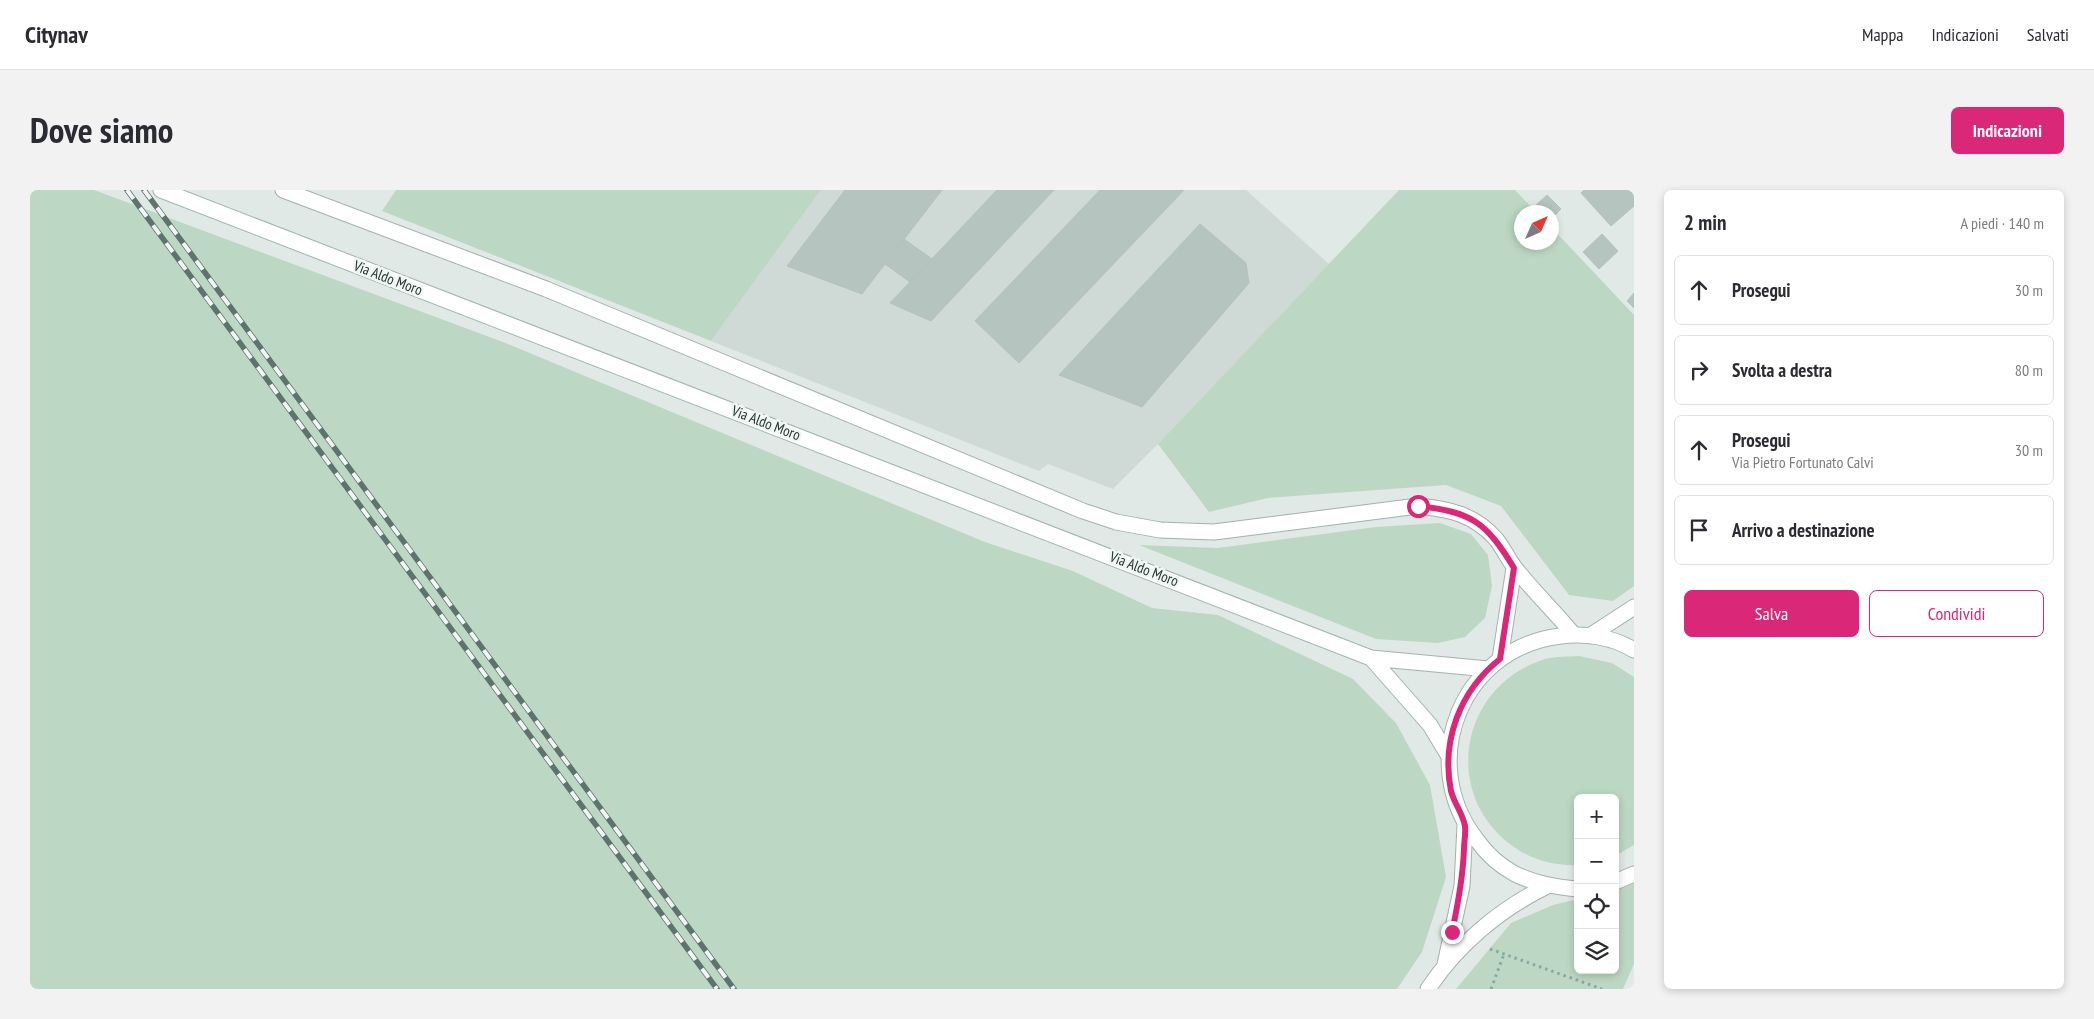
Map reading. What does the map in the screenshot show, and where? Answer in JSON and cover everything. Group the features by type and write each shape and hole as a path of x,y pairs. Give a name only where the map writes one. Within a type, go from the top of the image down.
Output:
{"main road":[{"name":"Via Aldo Moro","path":"161,190 998,512 1370,658 1488,669"},
{"path":"283,190 546,289 1083,511 1116,522 1160,530 1214,532 1418,506 1449,509 1476,521 1497,540 1514,568 1553,608 1573,634"},
{"path":"1500,659 1514,568"},
{"path":"1591,635 1634,607"},
{"path":"1574,889 1547,886 1514,874 1486,853 1465,826 1451,792 1448,755 1453,724 1467,694 1488,669 1500,659 1522,646 1539,640 1573,634 1591,635 1626,645 1634,650"},
{"name":"Via Aldo Moro","path":"1370,658 1430,726 1448,755"},
{"path":"1445,964 1462,886 1465,826"},
{"path":"1619,880 1634,874"},
{"path":"1428,989 1445,964 1468,941 1519,900 1547,886"}],"path":[{"path":"1468,941 1602,989"},
{"path":"1491,989 1504,954"}],"shaded area":[{"path":"821,190 1246,190 1329,264 1113,489 1048,464 1039,471 711,341"}],"green space":[{"path":"30,190 94,190 503,342 985,542 1073,571 1152,608 1218,615 1353,679 1396,723 1430,785 1446,877 1422,952 1397,989 30,989"},
{"path":"396,190 821,190 711,341 382,211"},
{"path":"1399,190 1515,190 1529,205 1514,205 1514,250 1559,250 1559,235 1634,315 1634,586 1613,601 1569,595 1501,506 1446,485 1268,498 1209,512 1158,444"},
{"path":"1440,523 1471,534 1488,555 1492,586 1485,618 1465,637 1438,643 1376,639 1139,545 1218,548 1376,527"},
{"path":"1579,656 1612,663 1634,677 1634,845 1619,854 1619,794 1574,794 1574,865 1562,865 1527,855 1494,830 1478,804 1469,776 1469,747 1477,719 1492,694 1515,673 1545,659"},
{"path":"1634,883 1634,964 1623,989 1456,989 1511,923 1553,905 1574,900 1574,974 1619,974 1619,889"}],"building":[{"path":"845,190 942,190 862,294 787,266"},
{"path":"997,190 1054,190 931,321 890,303"},
{"path":"1100,190 1184,190 1019,363 975,321"},
{"path":"1584,190 1634,190 1634,206 1611,226 1581,193"},
{"path":"1547,195 1557,205 1536,205"},
{"path":"1200,224 1246,263 1249,283 1142,407 1059,375"},
{"path":"1602,234 1618,251 1599,269 1583,252"},
{"path":"904,239 932,259 910,282 885,264"},
{"path":"1634,293 1634,308 1627,301"}],"railway":[{"path":"127,190 717,989"},
{"path":"144,190 734,989"}],"route":[{"path":"1418,506 1449,509 1476,521 1497,540 1514,568 1500,659 1488,669 1467,694 1453,724 1448,755 1451,792 1465,826 1462,886 1452,932"}]}
